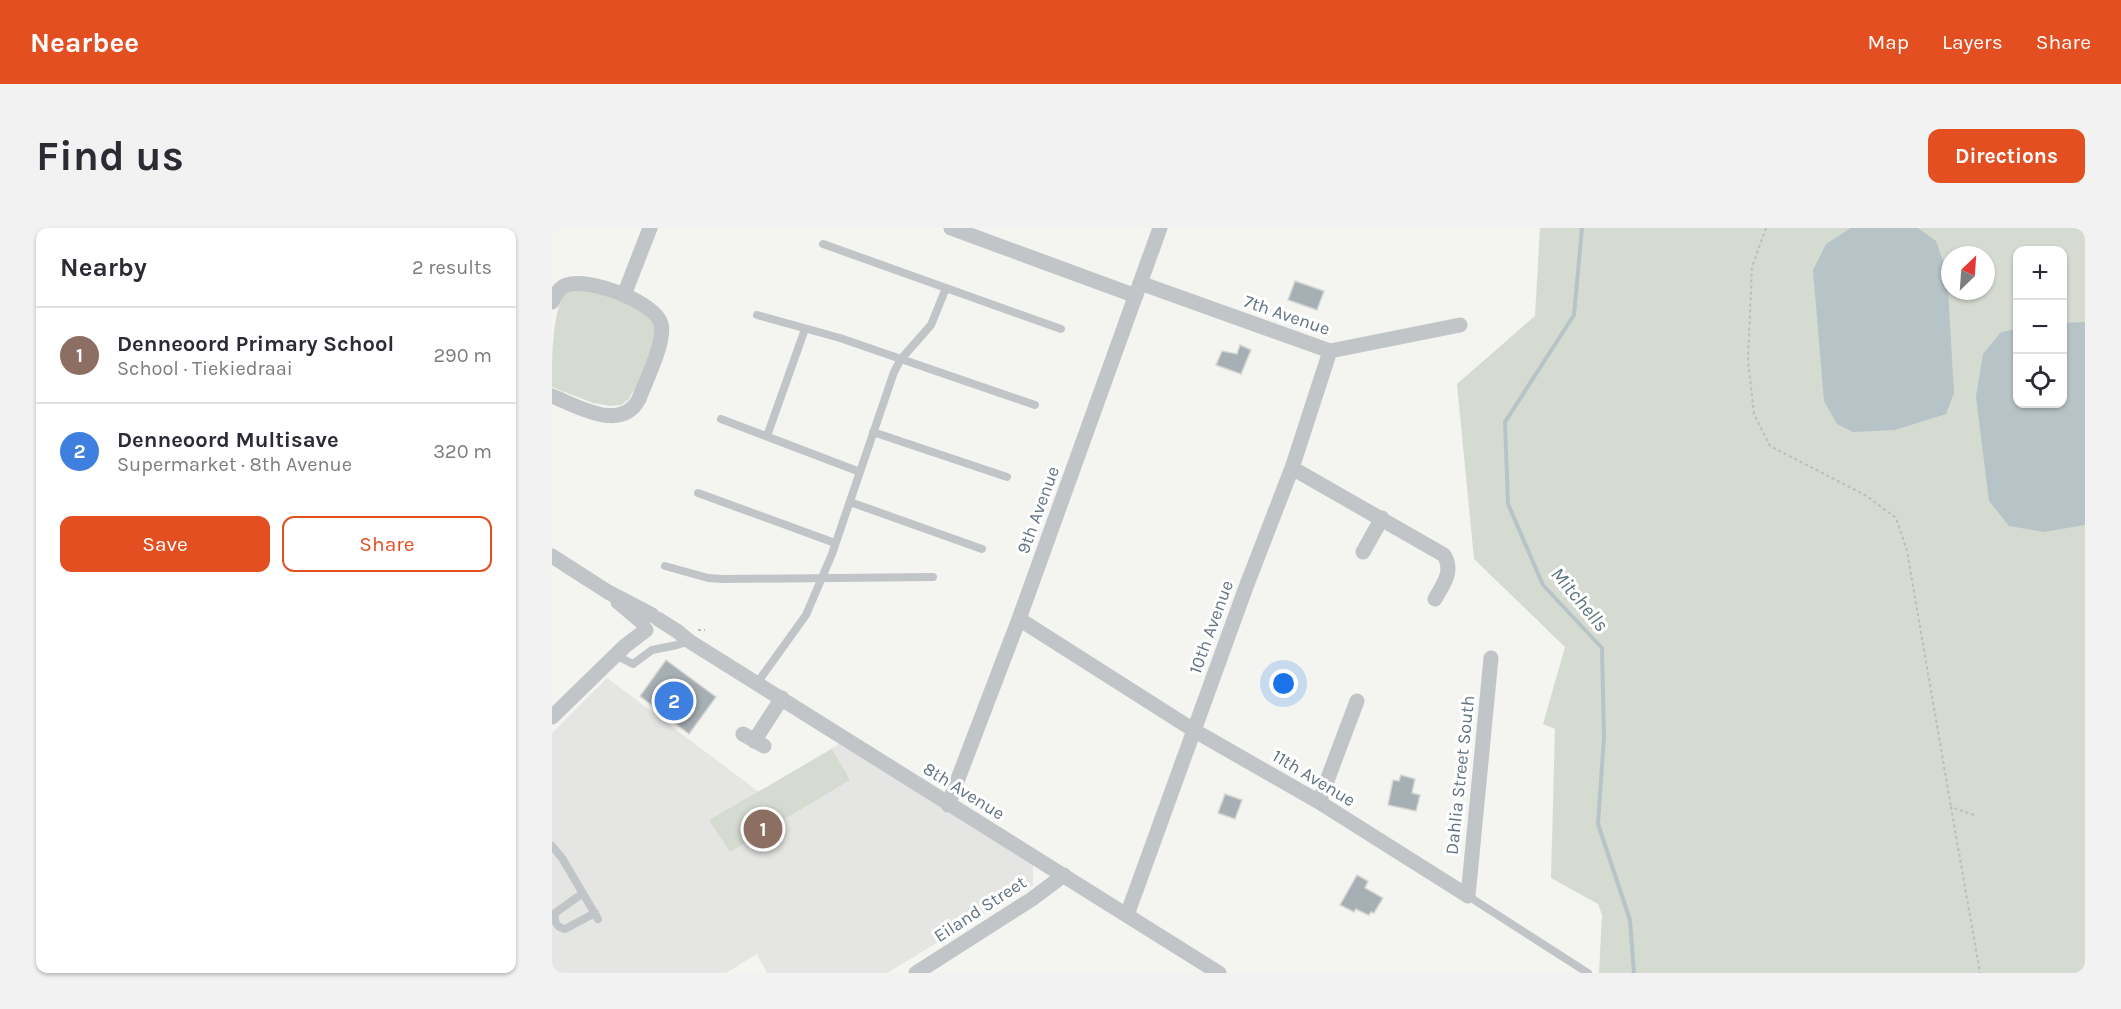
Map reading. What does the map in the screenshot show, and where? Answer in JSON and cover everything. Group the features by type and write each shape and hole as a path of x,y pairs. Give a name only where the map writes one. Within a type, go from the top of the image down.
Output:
{"street":[{"path":"624,295 650,228"},
{"name":"7th Avenue","path":"951,228 1329,351 1460,325"},
{"name":"9th Avenue","path":"948,805 1019,619 1160,228"},
{"path":"552,302 562,288 572,284 585,284 624,295 653,311 662,327 660,344 636,404 626,413 610,416 588,411 552,396"},
{"name":"10th Avenue","path":"1127,915 1246,587 1292,468 1329,351"},
{"path":"1292,468 1444,555 1449,570 1435,599"},
{"path":"1364,552 1382,518"},
{"name":"8th Avenue","path":"552,556 651,623 689,641 782,698 948,805 1219,973"},
{"name":"11th Avenue","path":"1019,619 1195,730 1319,802 1468,896"},
{"path":"552,717 651,623"},
{"name":"Dahlia Street South","path":"1468,896 1491,658"},
{"path":"754,740 782,698"},
{"path":"1319,802 1357,701"},
{"name":"Eiland Street","path":"916,973 1032,899 1064,875"}],"lane":[{"path":"823,244 1061,329"},
{"path":"757,683 806,615 835,543 894,372 901,359 931,325 946,288"},
{"path":"757,315 840,338 1035,405"},
{"path":"767,436 806,329"},
{"path":"721,419 860,472"},
{"path":"873,432 1007,477"},
{"path":"699,493 835,543"},
{"path":"850,501 982,549"},
{"path":"665,566 708,578 933,577"},
{"path":"615,655 633,664 652,650 689,641"},
{"path":"552,846 562,858 583,893 596,916 565,929 558,927 555,912 583,893"},
{"name":"11th Avenue","path":"1468,896 1588,973"}],"path":[{"path":"1766,228 1752,267 1748,360 1754,414 1770,446 1865,495 1896,518 1907,551 1980,973"},
{"path":"1951,807 1974,815"}],"shaded area":[{"path":"1540,228 2085,228 2085,973 1599,973 1602,915 1598,904 1551,878 1555,729 1543,724 1565,647 1474,559 1457,384 1535,316"},
{"path":"1851,228 1918,228 1936,241 1941,255 1941,300 1949,300 1954,393 1946,414 1895,430 1853,432 1837,424 1824,401 1813,270 1826,244"},
{"path":"583,288 644,310 653,316 656,336 636,387 628,400 621,405 593,403 552,387 557,312 565,290"},
{"path":"2085,322 2085,525 2044,532 2009,526 1989,501 1976,397 1983,354 2001,332 2013,330 2013,408 2067,408 2067,323"},
{"path":"607,678 759,792 839,744 1033,865 1033,885 887,973 767,973 757,954 726,973 555,973 552,968 552,733"},
{"path":"832,749 850,780 730,852 709,820"}],"building":[{"path":"1295,281 1324,291 1317,310 1288,300"},
{"path":"1240,345 1251,350 1241,374 1216,365 1222,351 1237,354"},
{"path":"666,660 716,697 689,734 640,696"},
{"path":"1401,775 1415,779 1412,793 1420,795 1416,811 1388,805 1393,780 1399,781"},
{"path":"1225,794 1242,800 1235,819 1218,813"},
{"path":"1357,875 1368,881 1365,888 1383,898 1374,913 1371,912 1369,915 1356,909 1354,912 1340,905"}],"waterway":[{"name":"Mitchells","path":"1582,228 1574,315 1505,422 1508,504 1543,585 1602,648 1604,737 1598,824 1630,920 1634,973"}],"place":[{"name":"Denneoord Multisave","path":"674,701"},
{"name":"Denneoord Primary School","path":"763,829"}]}
